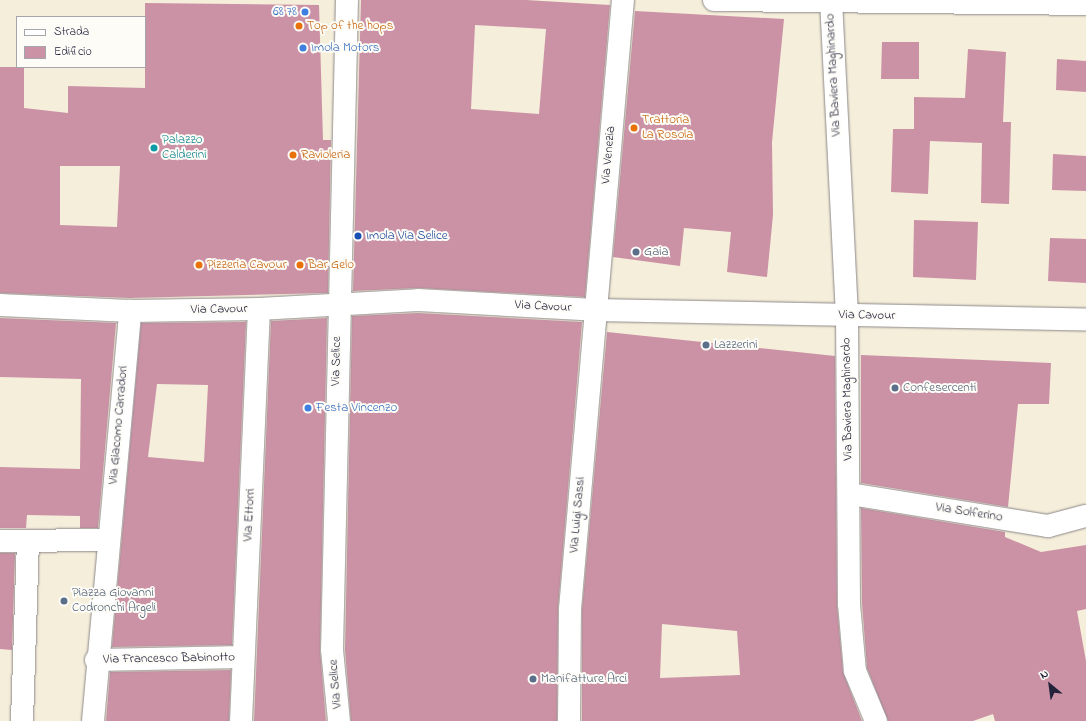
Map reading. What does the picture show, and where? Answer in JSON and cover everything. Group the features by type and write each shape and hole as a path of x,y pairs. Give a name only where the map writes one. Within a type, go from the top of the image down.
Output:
{"street":[{"name":"Via Selice","path":"339,721 332,650 338,302 347,0"},
{"name":"Via Venezia","path":"595,310 622,0"},
{"path":"714,0 1086,4"},
{"name":"Via Baviera Maghinardo","path":"831,2 847,316 850,494 849,604 855,671 876,721"},
{"name":"Via Cavour","path":"0,305 130,311 259,309 338,302 418,300 595,310 847,316 1086,319"},
{"name":"Via Ettorri","path":"241,721 259,309"},
{"name":"Via Luigi Sassi","path":"569,721 570,609 595,310"},
{"name":"Via Giacomo Carradori","path":"108,540 130,311"},
{"name":"Via Solferino","path":"850,494 1048,526 1086,516"},
{"path":"0,541 108,540 96,660 93,721"},
{"path":"22,721 28,541"},
{"name":"Via Francesco Babinotto","path":"96,660 243,658"}],"building":[{"path":"361,0 526,0 610,5 585,297 419,288 353,291","holes":["475,25 546,29 539,114 471,109"]},
{"name":"Palazzo Calderini","path":"145,3 319,5 323,140 331,140 328,293 130,298 0,293 0,67 24,68 24,108 68,113 68,86 145,88","holes":["60,166 120,166 117,227 60,225"]},
{"path":"635,11 784,19 772,142 773,215 767,277 727,272 731,232 684,228 680,266 613,257"},
{"path":"882,42 919,42 919,79 881,79"},
{"path":"968,49 1006,52 1003,122 1011,122 1009,204 981,203 982,143 930,141 928,194 891,192 893,129 914,129 914,97 965,98"},
{"path":"1057,59 1086,61 1086,92 1056,90"},
{"path":"1053,154 1086,156 1086,191 1052,190"},
{"path":"914,220 978,222 976,280 913,277"},
{"path":"1050,238 1086,239 1086,283 1048,281"},
{"path":"418,313 582,322 558,608 557,721 351,721 345,650 352,316"},
{"path":"0,318 116,323 98,528 80,528 80,516 27,515 26,528 0,528 0,467 80,469 81,379 0,377"},
{"path":"327,318 320,650 326,721 254,721 271,321"},
{"path":"246,322 232,645 112,647 141,323","holes":["157,384 208,385 204,462 148,457"]},
{"path":"607,332 835,356 837,605 843,672 862,721 582,721 582,610","holes":["662,624 737,631 740,675 660,678"]},
{"path":"861,355 1051,363 1049,404 1018,404 1008,507 861,483"},
{"path":"861,508 1005,532 1005,537 1041,552 1086,545 1086,609 1077,611 1086,661 1086,721 995,721 993,714 973,721 888,721 867,668 862,603"},
{"path":"0,553 15,553 12,650 0,649"},
{"path":"231,670 229,721 106,721 110,672"}],"place":[{"name":"68 78","path":"305,12"},
{"name":"Top of the hops","path":"299,26"},
{"name":"Imola Motors","path":"303,48"},
{"name":"Trattoria La Rosola","path":"634,128"},
{"name":"Palazzo Calderini","path":"154,148"},
{"name":"Ravioleria","path":"293,155"},
{"name":"Imola Via Selice","path":"358,236"},
{"name":"Gaia","path":"636,252"},
{"name":"Pizzeria Cavour","path":"199,265"},
{"name":"Bar Gelo","path":"300,265"},
{"name":"Lazzerini","path":"706,345"},
{"name":"Confesercenti","path":"895,388"},
{"name":"Festa Vincenzo","path":"308,408"},
{"name":"Piazza Giovanni Codronchi Argeli","path":"64,601"},
{"name":"Manifatture Arci","path":"533,679"}]}
